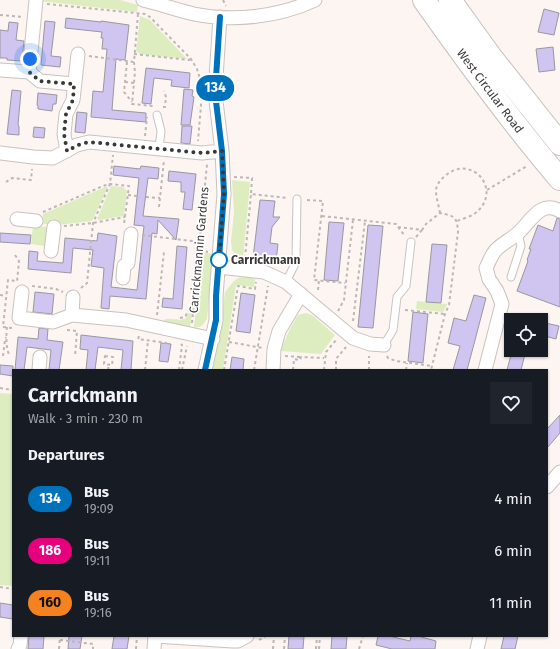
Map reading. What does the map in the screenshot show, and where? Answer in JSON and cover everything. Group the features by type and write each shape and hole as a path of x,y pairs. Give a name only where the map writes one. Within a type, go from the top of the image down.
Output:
{"highway":[{"name":"West Circular Road","path":"424,0 474,71 529,143 560,179"},
{"name":"West Circular Road","path":"450,0 491,57 560,144"}],"street":[{"path":"143,0 195,14 220,17 258,16 299,8 315,0"},
{"path":"29,72 35,1"},
{"path":"205,369 207,338 216,320 224,194 222,151 215,93 220,17"},
{"path":"67,151 64,134 66,114 73,100 78,54"},
{"path":"0,70 29,72 40,81 74,84"},
{"path":"0,153 53,158 78,145 89,142 206,152 222,151"},
{"path":"485,369 502,304 497,290 489,279 486,268 494,252 518,233 537,212 552,208 560,211"},
{"path":"17,219 36,221"},
{"path":"51,251 54,227"},
{"path":"123,278 124,266 128,263 131,234"},
{"path":"219,267 263,273 286,282 353,338 370,344 384,345"},
{"path":"19,286 19,318 53,322 72,315 126,320 207,338"},
{"path":"273,369 274,349 279,331 301,294"},
{"path":"72,315 73,296"},
{"path":"38,369 40,357"},
{"path":"548,486 560,472"},
{"path":"18,649 21,637"},
{"path":"154,649 155,637"},
{"path":"164,637 234,645 246,637"},
{"path":"477,649 480,637"}],"lane":[{"path":"157,115 161,131 162,149"},
{"path":"286,282 296,259 297,199"},
{"path":"511,277 521,246 518,233"},
{"path":"384,345 393,330 397,297 406,286 411,242"}],"path":[{"path":"132,102 135,72 134,54 138,14 143,0"},
{"path":"35,1 145,14 150,17 192,59 199,75 202,93 198,140"},
{"path":"0,15 34,18"},
{"path":"78,54 101,59 134,62"},
{"path":"134,54 188,60 192,59"},
{"path":"127,62 124,92 132,104 165,107 166,96 164,91"},
{"path":"125,82 134,83"},
{"path":"144,147 148,113"},
{"path":"3,356 8,327 3,327 8,280 19,286 56,289 73,296 87,283 93,223 110,184 114,144"},
{"path":"159,207 162,149"},
{"name":"Carrickmannin Gardens","path":"206,152 208,165 192,329 204,329 207,338"},
{"path":"6,182 12,178 31,180 33,157"},
{"path":"487,190 530,164"},
{"path":"440,213 436,192 440,180 450,171 462,168 468,169 480,175 485,183 487,190 486,201 474,214 457,221"},
{"path":"224,177 252,178 245,259 262,261 263,273 258,347 254,369"},
{"path":"36,221 42,212 103,186 110,184 129,186 124,227 131,234 200,242"},
{"path":"251,194 323,202 314,280 345,283"},
{"path":"128,195 137,196"},
{"path":"146,197 160,198"},
{"path":"322,216 396,224 398,227 422,230 426,224 440,213 452,215 457,221 458,232 449,305 445,314 431,369"},
{"path":"54,227 93,223 125,217"},
{"path":"333,320 344,300 353,220"},
{"path":"324,369 324,358 326,352 352,326 365,221"},
{"path":"157,309 164,252"},
{"path":"15,255 19,261 19,286"},
{"path":"224,369 238,286 255,289 263,273"},
{"path":"318,290 319,280"},
{"path":"0,295 6,296"},
{"path":"180,318 185,317 195,300"},
{"path":"396,309 445,314"},
{"path":"140,324 138,339 168,343"},
{"path":"75,356 77,331"},
{"path":"6,337 8,340 8,354"},
{"path":"181,369 188,341 202,344 207,338"},
{"path":"145,369 148,340"},
{"path":"228,342 258,347"},
{"path":"175,344 182,345 181,369"},
{"path":"384,345 388,358 407,363 432,366"},
{"path":"108,369 109,365 112,365 113,357 105,356 104,364 109,365"},
{"path":"288,356 324,358"},
{"path":"293,369 294,359 300,360 301,357"},
{"path":"336,359 336,369"},
{"path":"406,369 407,363"},
{"path":"0,388 12,390"},
{"path":"0,587 12,589"},
{"path":"136,649 137,637"},
{"path":"273,649 274,637"},
{"path":"284,649 285,637"},
{"path":"317,649 318,637"},
{"path":"359,649 363,637"},
{"path":"59,649 60,640 93,644 93,649"}],"green space":[{"path":"39,0 120,0 138,5 137,12"},
{"path":"140,16 150,20 187,59 140,54 136,51"},
{"path":"232,180 250,182 243,260 239,259 232,250 231,241 234,213"},
{"path":"111,186 123,187 127,191 124,216 99,220 97,219"},
{"path":"108,187 92,221 57,225 42,224 43,214"},
{"path":"33,226 48,227 45,246 31,244"},
{"path":"202,252 213,254 207,319 202,326 194,327"},
{"path":"245,277 255,279 254,287 236,285 223,369 211,369 221,324 225,292 238,278"},
{"path":"417,301 447,305 443,312 416,309"},
{"path":"193,306 190,328 163,323 165,319 185,319"},
{"path":"306,313 312,315 335,335 321,354 281,351 288,332 298,315"},
{"path":"0,393 12,394 12,586 0,585"}],"building":[{"path":"544,9 559,13 554,35 538,32"},
{"path":"66,18 129,25 125,60 116,59 112,110 146,113 146,122 91,117 93,91 103,92 107,49 102,49 102,32 65,28"},
{"path":"45,21 55,22 51,56 61,57 60,67 41,65"},
{"path":"9,22 18,23 16,40 24,41 22,61 0,58 0,30 8,31"},
{"path":"553,47 555,70 539,72 536,49"},
{"path":"146,68 190,73 189,88 171,86 172,80 154,78 151,104 142,103"},
{"path":"184,89 193,90 192,96 194,97 190,125 181,125"},
{"path":"12,90 21,91 18,125 19,135 7,134"},
{"path":"38,93 57,95 56,104 53,104 52,111 38,109"},
{"path":"77,112 87,113 85,133 75,132"},
{"path":"182,126 192,126 190,144 181,143"},
{"path":"34,127 45,128 44,138 33,137"},
{"path":"114,166 140,169 141,166 159,168 158,179 148,178 143,216 179,219 176,240 158,220 157,234 152,233 146,299 110,296 109,309 101,308 104,268 91,266 93,250 73,248 71,273 28,269 29,251 38,252 37,261 63,263 65,238 97,241 98,233 117,236 111,287 137,290 144,226 134,225 139,178 113,175"},
{"path":"169,171 196,174 192,210 183,209 185,192 181,192 181,182 168,181"},
{"path":"260,200 275,201 273,217 280,217 272,227 270,243 278,244 276,261 253,258"},
{"path":"557,218 560,219 560,307 517,291 528,261 527,260 531,249 529,249 538,225 553,231"},
{"path":"329,222 344,223 338,281 324,280"},
{"path":"368,225 383,226 373,328 358,327"},
{"path":"0,233 31,235 30,244 0,242"},
{"path":"432,244 447,245 441,303 426,302"},
{"path":"177,246 187,247 182,309 162,307 163,298 173,299"},
{"path":"35,292 54,294 52,314 33,312"},
{"path":"241,293 255,295 250,333 236,331"},
{"path":"474,295 486,298 467,369 453,369 460,346 448,343 454,318 466,321"},
{"path":"413,312 428,314 423,363 408,361"},
{"path":"548,324 559,326 556,339 548,337"},
{"path":"39,328 48,329 47,340 63,342 59,369 49,369 51,350 27,347 24,369 15,369 18,337 38,339"},
{"path":"81,335 133,341 131,369 121,369 123,350 98,347 95,369 86,369 88,350 80,349"},
{"path":"161,343 171,344 168,362 159,361"},
{"path":"232,357 244,359 243,369 230,369"},
{"path":"510,357 524,357 521,369 507,369"},
{"path":"0,365 13,366 12,376 0,374"},
{"path":"560,415 560,433 548,447 548,428"},
{"path":"0,603 12,605 12,619 0,617"},
{"path":"29,637 44,637 43,649 28,649"},
{"path":"69,637 82,637 80,649 68,649"},
{"path":"114,637 129,637 127,649 112,649"},
{"path":"289,637 304,637 303,649 288,649"},
{"path":"332,637 347,637 346,649 331,649"},
{"path":"378,637 393,637 410,641 411,637 422,637 436,641 435,649 392,649 376,645"},
{"path":"504,637 518,637 515,649 501,649"}],"bus line":[{"name":"134","path":"205,369 216,320 216,296 224,194 222,151 215,93 220,17"}],"place":[{"name":"Carrickmann","path":"219,260"}],"route":[{"path":"30,59 29,72 40,81 74,84 73,100 66,114 64,134 67,151 78,145 89,142 202,153 222,151 224,194 219,260"}]}
